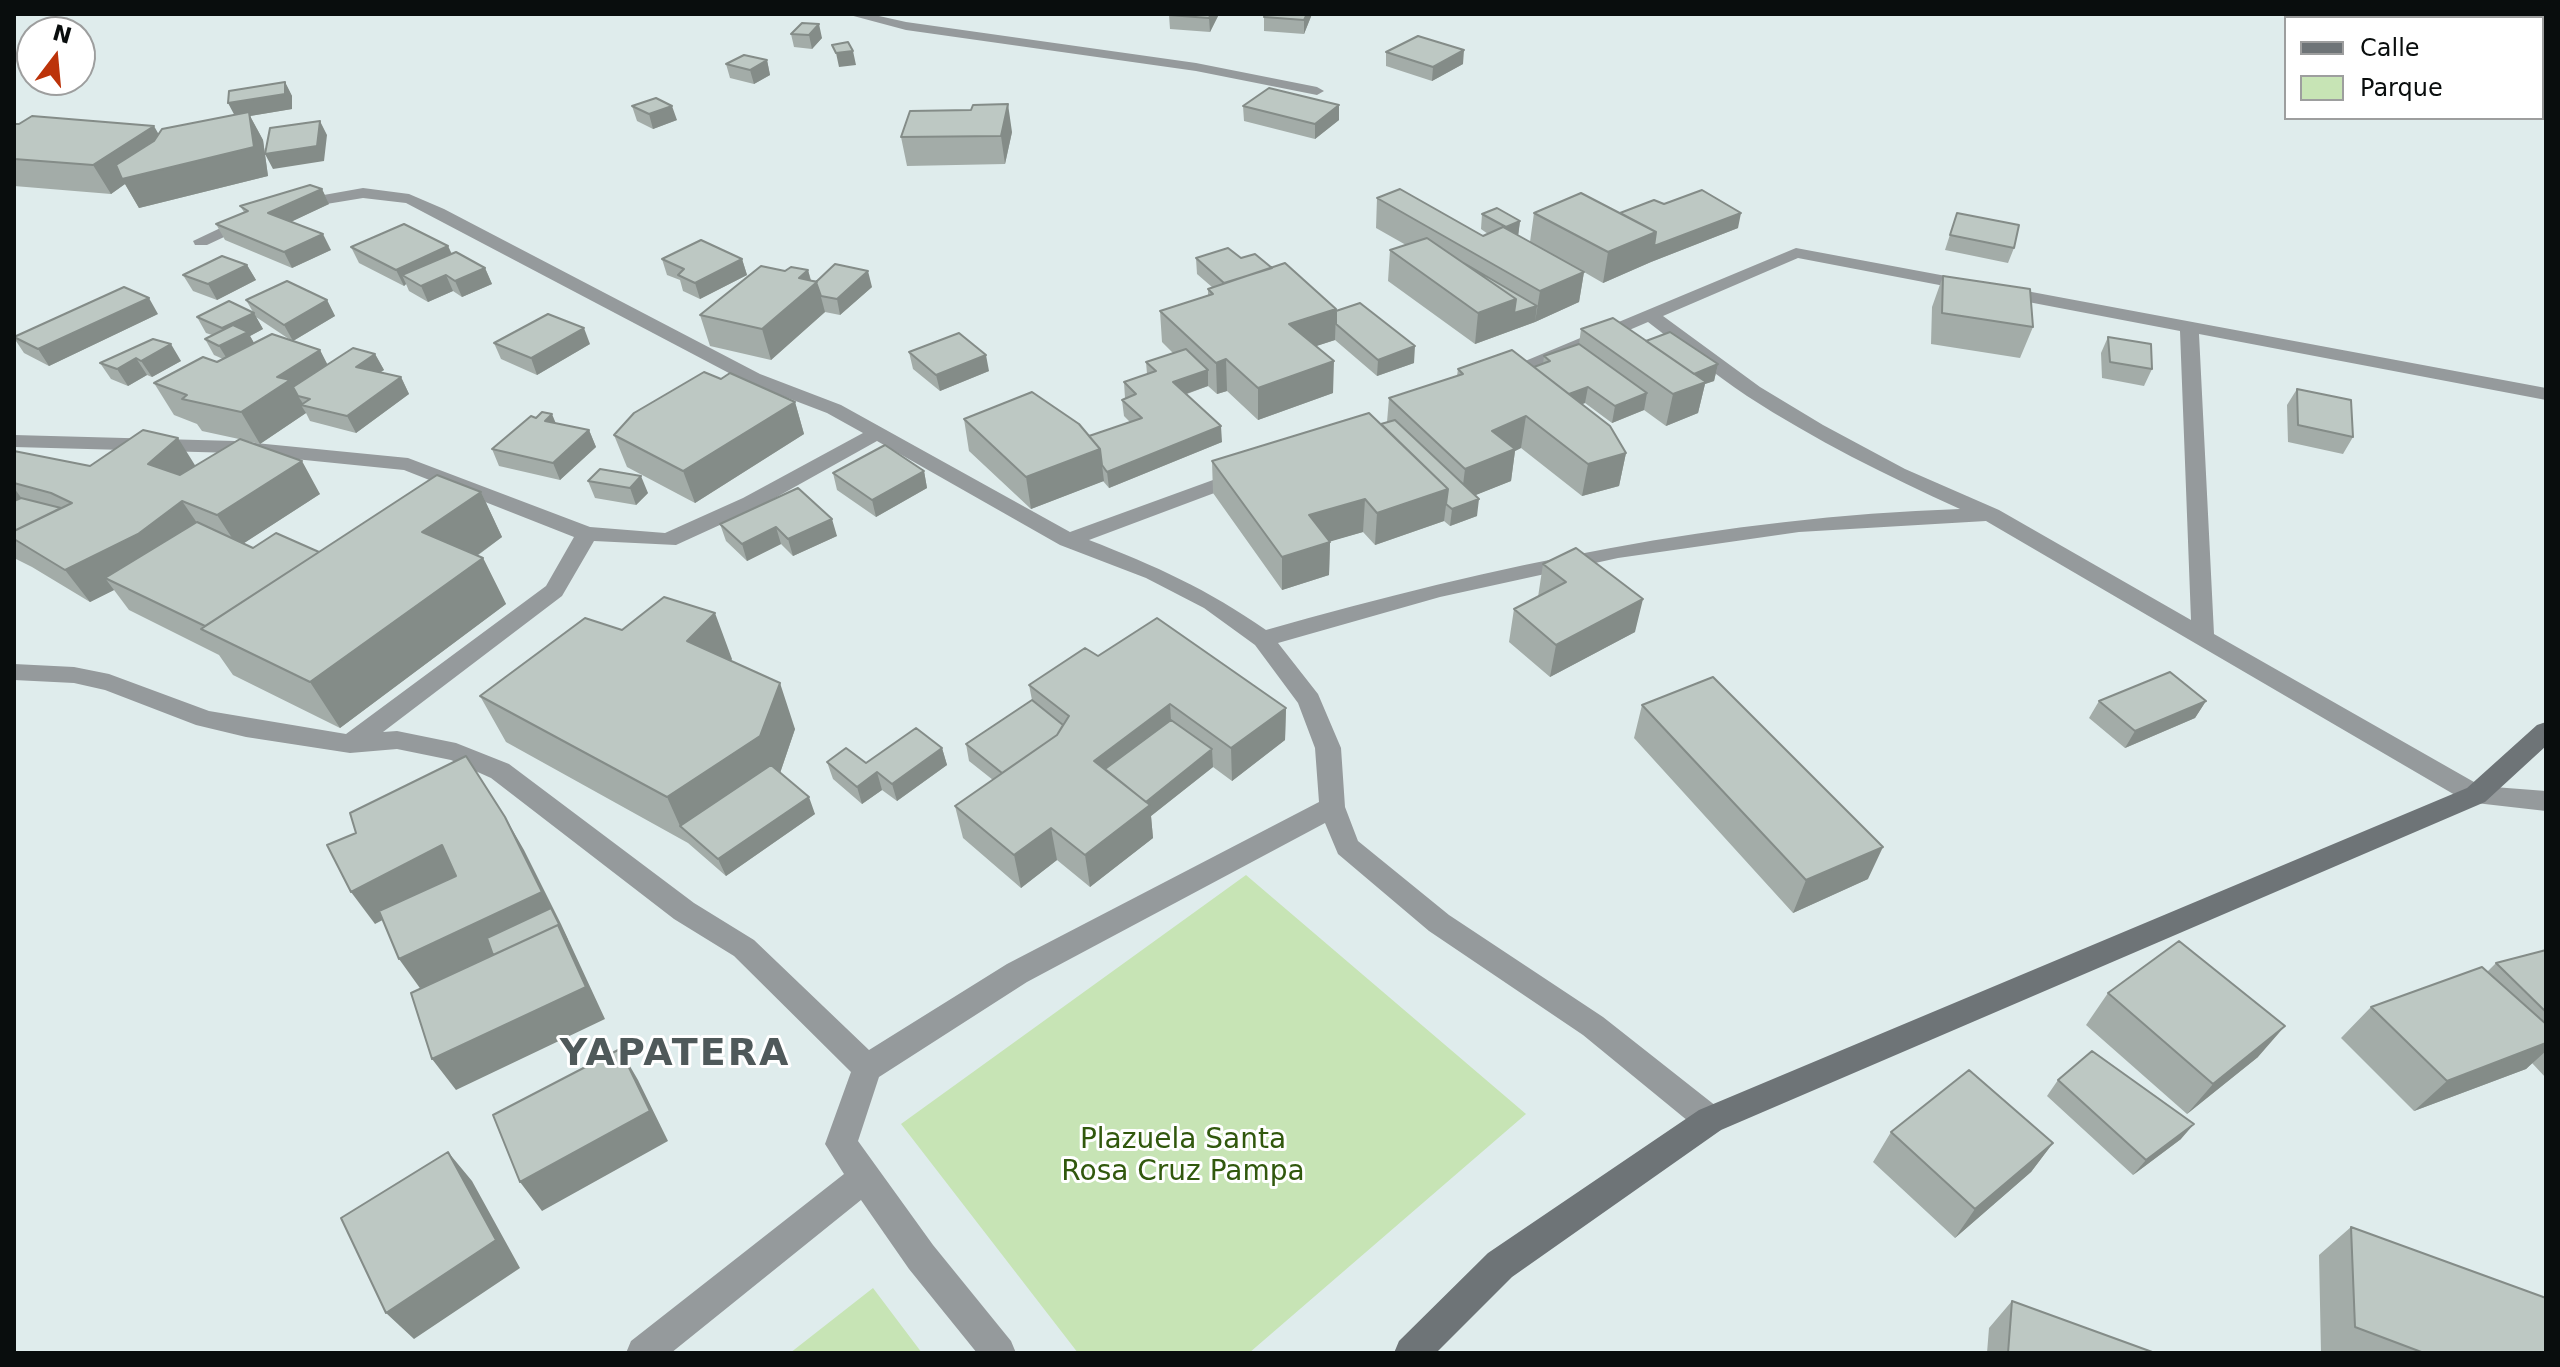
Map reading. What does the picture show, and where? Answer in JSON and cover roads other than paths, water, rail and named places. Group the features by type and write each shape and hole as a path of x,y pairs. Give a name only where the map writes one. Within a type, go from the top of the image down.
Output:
{"street":[{"path":"853,14 906,26 1196,67 1317,91"},
{"path":"201,241 238,223 318,198 368,193 401,196 438,212 753,378 834,409 1068,540 1166,579 1212,603 1263,639 1309,700 1328,748 1332,807 1347,847 1439,923 1593,1026 1710,1120"},
{"path":"1476,389 1796,253 2546,394"},
{"path":"1651,316 1753,391 1816,429 1898,473 1991,515 2476,795 2546,801"},
{"path":"2189,326 2203,638"},
{"path":"14,441 235,447 408,464 587,534 668,540 750,503 876,434"},
{"path":"1068,540 1258,471"},
{"path":"1263,639 1460,584 1556,562 1685,539 1814,522 1901,516 1991,515"},
{"path":"350,744 554,591 587,534"},
{"path":"14,672 74,675 109,682 205,719 350,744 397,740 456,752 500,771 684,911 744,948 867,1068"},
{"path":"1411,1353 1500,1265 1710,1120 2476,795 2546,731"},
{"path":"999,1353 921,1257 841,1144 867,1068 1017,973 1332,807"},
{"path":"643,1353 864,1178"}],"district":[{"name":"YAPATERA","path":"675,1055"}],"park label":[{"name":"Plazuela Santa Rosa Cruz Pampa","path":"1183,1157"}]}
